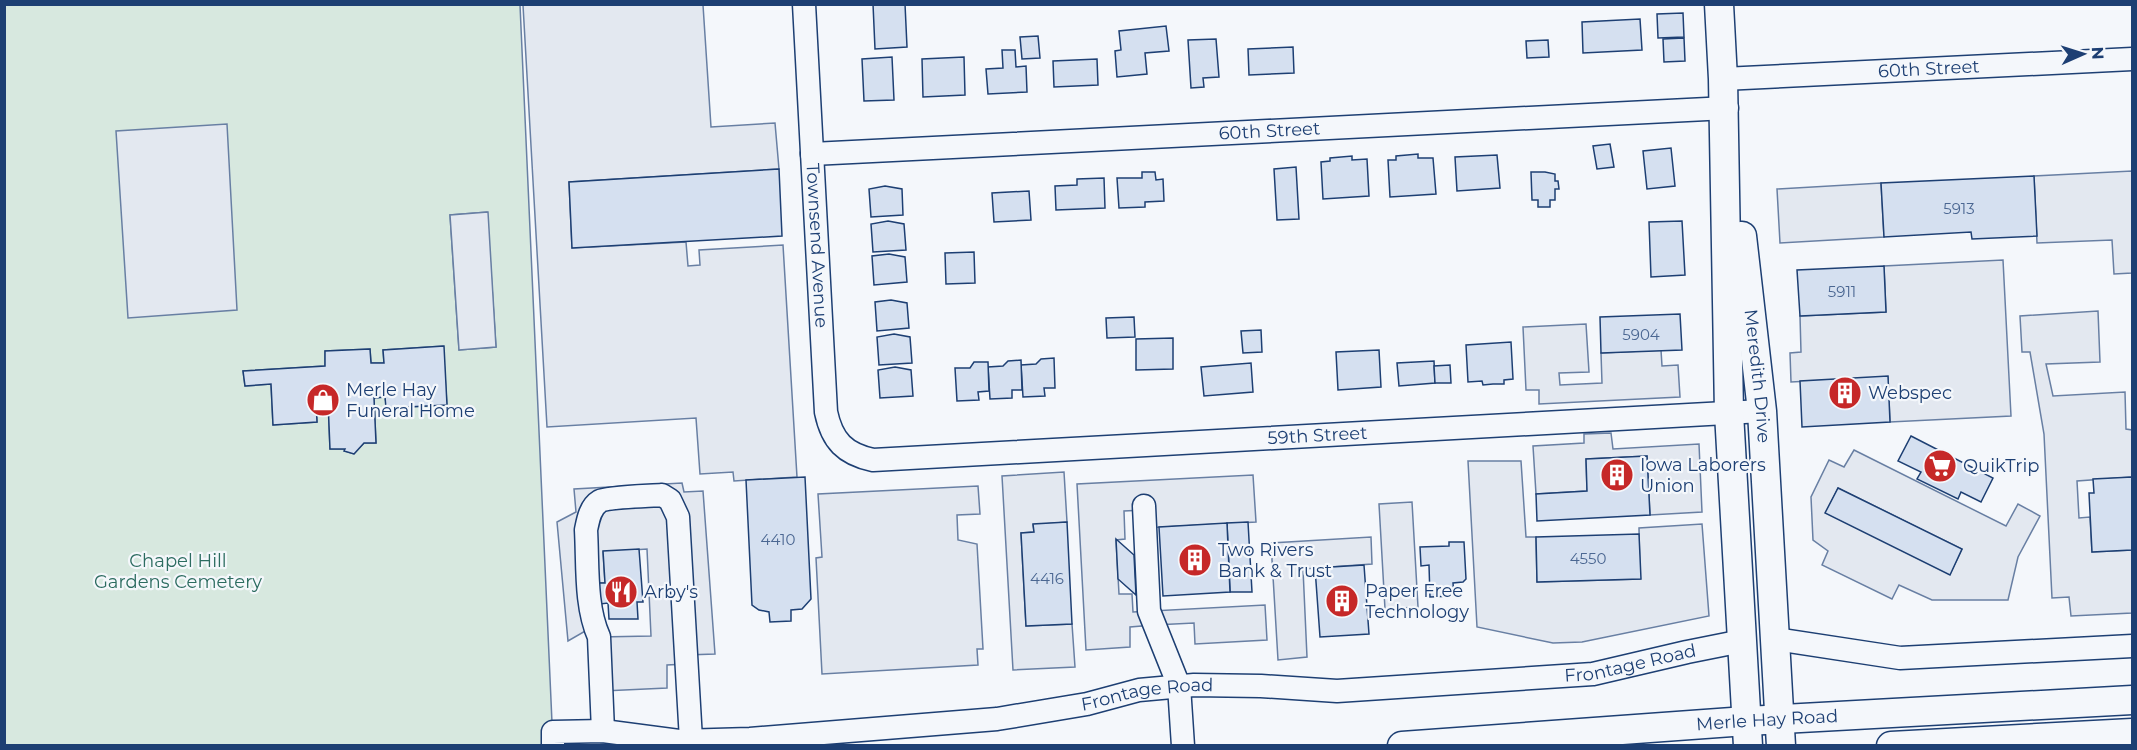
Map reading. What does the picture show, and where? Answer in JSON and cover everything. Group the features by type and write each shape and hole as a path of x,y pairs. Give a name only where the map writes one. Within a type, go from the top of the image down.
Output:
{"main road":[{"name":"Meredith Drive","path":"1719,4 1725,108 1762,411 1780,732"},
{"name":"Meredith Drive","path":"1725,108 1729,412 1747,733"},
{"name":"Merle Hay Road","path":"1402,746 1780,732 2133,700"},
{"path":"1891,746 2133,733"}],"street":[{"name":"Townsend Avenue","path":"804,4 826,412 830,428 841,446 858,457 873,460"},
{"name":"60th Street","path":"1723,79 2133,59"},
{"name":"60th Street","path":"812,154 1725,108"},
{"name":"59th Street","path":"873,460 1762,411"},
{"path":"603,731 599,637 594,626 590,604 586,531 588,519 593,509 602,500 662,495 670,500 678,517 691,740"},
{"path":"1143,506 1149,611 1179,686 1183,746"},
{"path":"1775,639 1900,658 2133,646"},
{"name":"Frontage Road","path":"553,739 603,731 691,740 750,739 997,719 1087,704 1139,690 1179,686 1261,686 1337,692 1593,674 1742,641"}],"green space":[{"name":"Chapel Hill Gardens Cemetery","path":"4,5 520,5 553,745 5,745","holes":["487,212 496,347 459,350 450,215","443,346 447,405 387,408 385,397 374,398 376,443 364,443 354,454 345,449 330,449 328,401 316,402 317,422 273,425 271,384 245,386 243,371 325,366 325,351 370,349 371,363 384,363 383,350"]}],"shaded area":[{"path":"523,5 703,5 711,127 775,123 779,169 569,182 572,248 686,242 688,266 700,265 699,250 783,245 797,477 734,481 733,472 700,474 696,418 547,427"},
{"path":"227,124 237,310 128,318 116,131"},
{"path":"2132,171 2132,273 2114,274 2112,240 2037,243 2034,176"},
{"path":"1881,183 1884,237 1780,243 1777,189"},
{"path":"488,212 496,347 459,350 450,215"},
{"path":"2003,260 2011,416 1890,422 1888,377 1791,382 1790,353 1801,352 1800,316 1886,312 1884,266"},
{"path":"2098,311 2100,362 2046,364 2053,396 2125,392 2126,429 2132,430 2132,477 2077,481 2079,518 2090,517 2092,552 2132,550 2132,613 2071,616 2069,597 2052,598 2044,434 2030,352 2022,352 2020,316"},
{"path":"1586,324 1589,372 1559,373 1560,385 1602,383 1601,353 1661,350 1662,366 1678,365 1680,397 1539,404 1539,390 1526,390 1523,327"},
{"path":"1611,433 1613,449 1699,444 1702,512 1650,515 1647,456 1586,459 1587,491 1536,494 1533,446 1584,443 1584,434"},
{"path":"1854,450 2006,526 2018,504 2040,516 2018,557 2008,600 1932,600 1899,585 1892,599 1822,565 1828,551 1813,540 1811,497 1829,460 1844,467","holes":["1838,488 1962,549 1950,574 1826,513"]},
{"path":"1468,461 1521,461 1526,537 1536,537 1537,582 1640,579 1639,528 1702,524 1709,616 1582,642 1553,643 1477,627"},
{"path":"1064,472 1067,522 1033,525 1034,532 1021,533 1026,626 1072,624 1075,667 1013,670 1002,476"},
{"path":"1253,475 1256,522 1145,528 1144,510 1124,511 1125,539 1116,540 1119,594 1132,594 1133,612 1265,605 1267,640 1195,644 1194,623 1154,625 1130,627 1130,647 1086,650 1077,484"},
{"path":"682,483 684,492 703,491 715,654 686,655 686,664 667,665 667,688 603,691 599,637 651,636 647,549 603,552 605,583 599,583 594,626 568,641 557,522 576,512 574,489"},
{"path":"978,486 980,514 957,515 958,540 977,544 983,649 977,649 978,665 822,674 816,558 822,557 818,494"},
{"path":"1412,502 1418,607 1385,609 1379,504"},
{"path":"1371,537 1372,564 1303,569 1307,657 1278,660 1271,543"}],"building":[{"path":"873,4 905,4 907,47 875,49"},
{"path":"1683,13 1684,37 1658,38 1657,14"},
{"path":"1640,19 1642,50 1583,53 1582,22"},
{"path":"1166,26 1169,51 1145,53 1147,74 1117,77 1115,51 1121,50 1119,31"},
{"path":"1038,36 1040,58 1022,59 1020,37"},
{"path":"1684,38 1685,61 1664,62 1663,39"},
{"path":"1216,39 1219,77 1203,78 1204,87 1191,88 1188,40"},
{"path":"1548,40 1549,57 1527,58 1526,41"},
{"path":"1293,47 1294,73 1249,75 1248,49"},
{"path":"1002,50 1015,50 1016,67 1026,66 1027,92 988,94 986,69 1003,68"},
{"path":"892,57 894,100 864,101 862,59"},
{"path":"964,57 965,95 923,97 922,59"},
{"path":"1097,59 1098,85 1054,87 1053,61"},
{"path":"1610,144 1614,167 1597,169 1593,146"},
{"path":"1671,148 1675,186 1647,189 1643,151"},
{"path":"1418,154 1418,158 1433,158 1436,194 1390,197 1388,160 1396,160 1396,156"},
{"path":"1497,155 1500,188 1457,191 1455,157"},
{"path":"1352,156 1352,160 1367,159 1369,196 1323,199 1321,162 1330,161 1330,158"},
{"path":"1296,167 1299,219 1277,220 1274,169"},
{"path":"779,169 782,236 572,248 569,182"},
{"path":"1142,172 1155,172 1156,180 1163,179 1164,201 1145,202 1145,207 1119,208 1117,178 1142,178"},
{"path":"1531,172 1555,174 1555,181 1558,181 1559,189 1555,189 1555,200 1550,200 1550,207 1538,207 1538,200 1532,200"},
{"path":"2034,176 2037,236 1972,239 1971,232 1884,237 1881,183"},
{"path":"1104,178 1105,208 1056,210 1055,186 1077,185 1077,179"},
{"path":"885,186 902,189 903,215 871,217 869,189"},
{"path":"1029,191 1031,220 994,222 992,193"},
{"path":"888,221 904,224 906,250 873,252 871,224"},
{"path":"1682,221 1685,275 1651,277 1649,222"},
{"path":"974,252 975,283 946,284 945,253"},
{"path":"889,254 905,257 907,282 874,285 872,256"},
{"path":"1884,266 1886,312 1800,316 1797,270"},
{"path":"891,300 907,303 909,328 877,331 875,302"},
{"path":"1680,314 1682,350 1601,353 1600,317"},
{"path":"1134,317 1135,337 1107,338 1106,318"},
{"path":"1261,330 1262,352 1243,353 1241,331"},
{"path":"894,334 910,337 912,363 879,365 877,337"},
{"path":"1173,338 1173,369 1136,370 1136,339"},
{"path":"1511,342 1513,379 1504,380 1504,384 1483,385 1482,381 1468,382 1466,345"},
{"name":"Merle Hay Funeral Home","path":"444,346 447,405 386,408 385,397 374,398 376,443 364,443 354,454 344,451 345,449 330,449 328,401 316,402 317,422 273,425 271,384 245,386 243,371 325,366 325,351 370,349 371,363 384,363 383,350"},
{"path":"1379,350 1381,387 1338,390 1336,352"},
{"path":"1054,358 1055,388 1044,388 1045,396 1023,397 1021,365 1036,364 1041,359"},
{"path":"1021,360 1022,390 1012,390 1012,398 990,399 988,367 1003,366 1008,361"},
{"path":"1434,361 1435,383 1399,386 1397,363"},
{"path":"974,362 988,362 989,391 978,392 979,400 957,401 955,368 970,368"},
{"path":"1251,363 1253,392 1204,396 1201,367"},
{"path":"1450,365 1451,383 1435,383 1434,366"},
{"path":"895,367 911,370 913,396 880,398 878,370"},
{"name":"Webspec","path":"1888,376 1890,422 1802,427 1800,381"},
{"name":"QuikTrip","path":"1911,436 1993,478 1981,502 1961,492 1958,499 1917,479 1921,472 1898,461"},
{"name":"Iowa Laborers Union","path":"1647,456 1650,515 1537,521 1536,494 1587,491 1586,459"},
{"path":"805,477 811,599 802,609 791,610 791,621 770,622 769,612 759,610 752,605 746,480"},
{"path":"2132,477 2132,550 2092,552 2089,493 2094,493 2093,479"},
{"path":"1838,488 1962,549 1950,575 1825,513"},
{"path":"1067,522 1072,624 1026,626 1021,533 1034,532 1033,524"},
{"path":"1248,522 1252,592 1230,592 1227,523"},
{"name":"Two Rivers Bank & Trust","path":"1227,523 1230,592 1163,596 1159,527"},
{"path":"1639,534 1641,579 1537,582 1536,537"},
{"path":"1116,539 1134,555 1136,595 1118,579"},
{"path":"1449,542 1464,542 1466,579 1463,582 1453,583 1454,596 1430,597 1429,565 1421,566 1420,547 1449,546"},
{"name":"Arby's","path":"639,549 643,602 637,602 638,619 609,619 608,603 600,604 599,583 605,583 603,551"},
{"name":"Paper Free Technology","path":"1364,565 1369,634 1320,637 1315,568"}],"place":[{"name":"Webspec","path":"1845,393"},
{"name":"Merle Hay Funeral Home","path":"323,400"},
{"name":"QuikTrip","path":"1940,466"},
{"name":"Iowa Laborers Union","path":"1617,475"},
{"name":"Two Rivers Bank & Trust","path":"1195,560"},
{"name":"Arby's","path":"621,592"},
{"name":"Paper Free Technology","path":"1342,601"}]}
